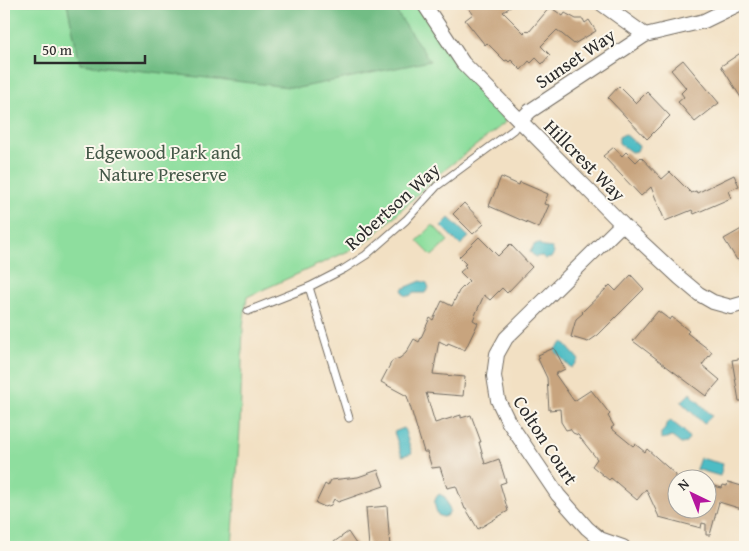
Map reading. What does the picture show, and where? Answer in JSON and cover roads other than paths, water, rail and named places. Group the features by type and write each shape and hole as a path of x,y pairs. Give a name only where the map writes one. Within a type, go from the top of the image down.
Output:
{"street":[{"name":"Hillcrest Way","path":"424,4 464,63 622,224 699,294 713,302 731,306 745,303"},
{"path":"602,4 645,34"},
{"name":"Sunset Way","path":"520,121 530,111 645,34 704,22 739,4"},
{"name":"Colton Court","path":"622,224 506,338 497,354 494,376 498,400 508,421 558,496 587,528 600,539 623,547"}],"lane":[{"name":"Robertson Way","path":"248,311 309,287 366,255 406,220 437,186 513,130 520,121"},
{"path":"309,287 349,418"}],"water":[{"path":"625,134 639,146 637,151 631,152 619,143 619,137"},
{"path":"449,218 469,237 460,245 441,226"},
{"path":"538,243 544,247 552,248 554,253 551,258 535,257 530,252 534,245"},
{"path":"421,281 427,283 429,288 425,293 404,295 402,289"},
{"path":"563,342 579,360 571,368 554,350"},
{"path":"690,393 712,416 704,424 681,402"},
{"path":"671,421 684,431 689,438 686,443 681,444 672,437 661,439 661,433 665,429 666,424"},
{"path":"404,428 412,453 402,456 394,432"},
{"path":"700,458 723,464 720,476 716,475 716,468 696,468"},
{"path":"439,494 445,497 450,511 448,515 443,517 438,515 435,507 435,499"}],"park label":[{"name":"Edgewood Park and Nature Preserve","path":"163,163"}]}
